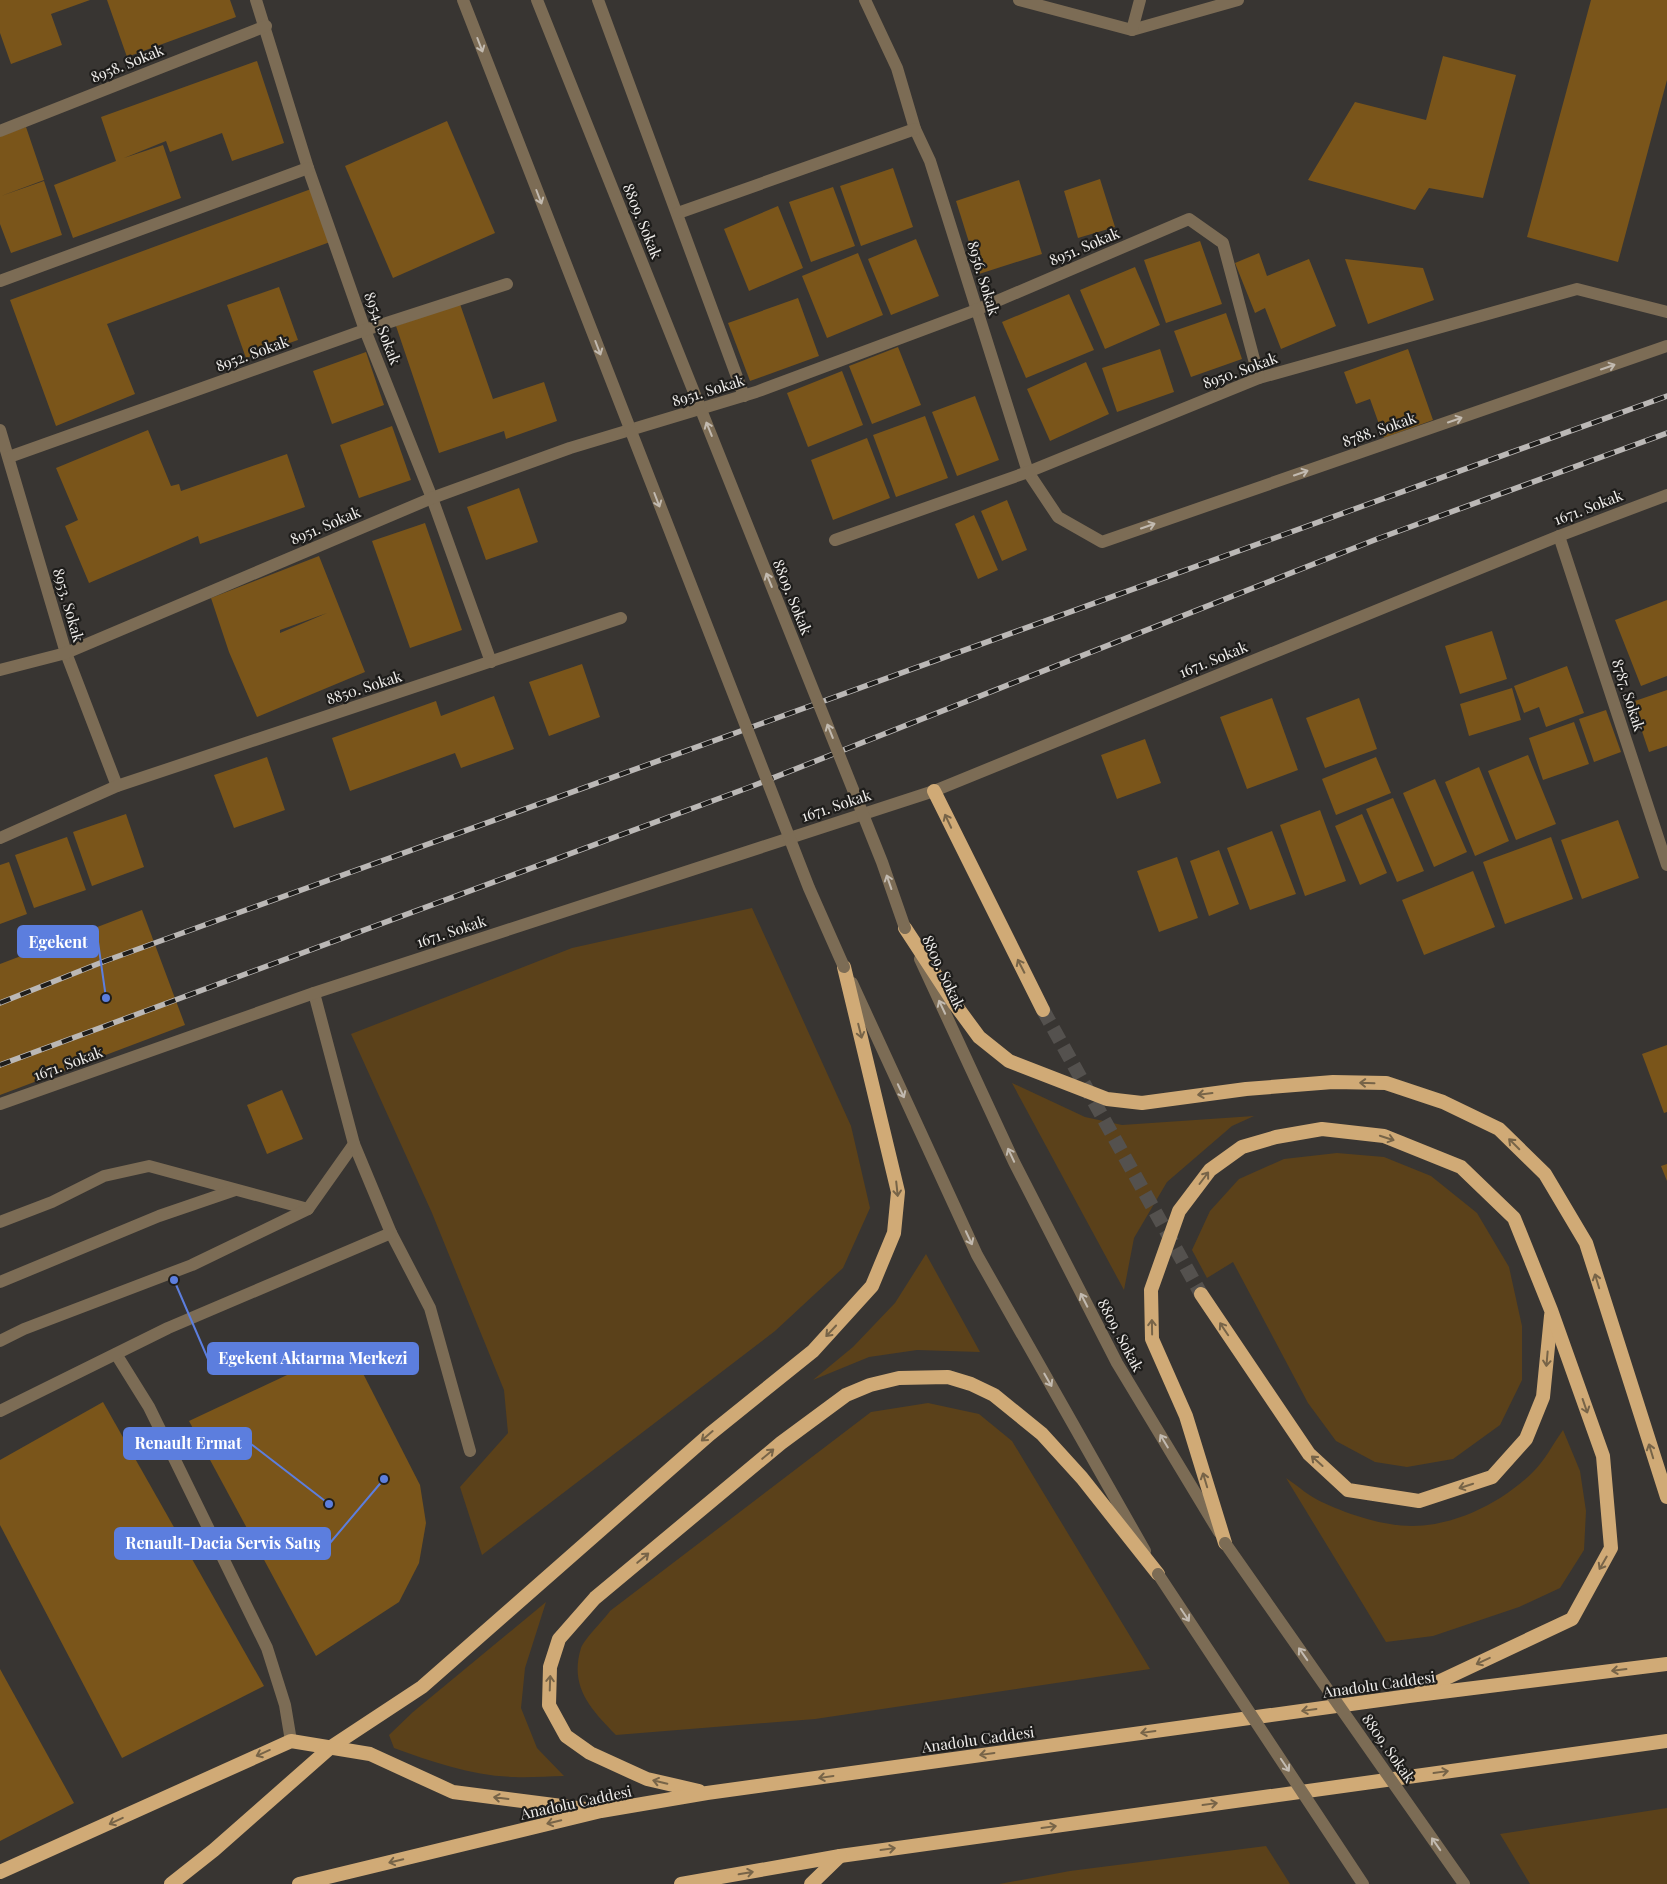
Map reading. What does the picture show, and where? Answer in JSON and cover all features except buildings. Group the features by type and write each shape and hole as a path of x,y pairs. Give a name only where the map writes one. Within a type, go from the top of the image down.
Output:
{"highway":[{"path":"934,791 1043,1010"},
{"path":"905,928 954,1003 979,1037 1009,1061 1107,1099 1142,1103 1246,1089 1324,1083 1386,1083 1443,1102 1499,1129 1544,1174 1586,1243 1667,1497"},
{"path":"171,1884 214,1850 332,1747 422,1687 710,1434 813,1351 872,1286 894,1233 898,1192 844,967"},
{"path":"1225,1543 1186,1416 1152,1339 1152,1290 1179,1211 1210,1170 1242,1147 1276,1137 1322,1129 1384,1136 1461,1167 1514,1218 1551,1310 1603,1456 1612,1548 1572,1619 1409,1696"},
{"path":"1200,1294 1309,1454 1348,1490 1419,1500 1492,1477 1526,1439 1543,1397 1551,1310"},
{"path":"707,1793 647,1779 590,1753 566,1736 549,1705 550,1667 559,1639 595,1598 781,1443 846,1395 870,1385 898,1378 948,1377 971,1384 994,1395 1042,1434 1082,1478 1158,1574"},
{"name":"Anadolu Caddesi","path":"299,1884 601,1811 707,1793 1409,1696 1667,1664"},
{"path":"681,1884 840,1856 1667,1740"},
{"path":"0,1872 291,1741 370,1754 453,1792 601,1811"},
{"path":"811,1884 840,1856"}],"street":[{"name":"8954. Sokak","path":"256,0 266,26 308,168 365,330 432,498 491,662"},
{"path":"462,0 809,888 977,1255 1158,1574 1363,1884"},
{"name":"8809. Sokak","path":"537,0 878,852 905,928 1014,1162 1116,1363 1225,1543 1464,1884"},
{"path":"598,0 744,396"},
{"name":"8956. Sokak","path":"865,0 897,68 915,129 930,161 1028,472 1058,517 1102,542"},
{"path":"1019,0 1132,30 1238,0"},
{"path":"1132,30 1140,0"},
{"name":"8958. Sokak","path":"0,131 266,26"},
{"path":"678,213 915,129"},
{"path":"0,281 308,168"},
{"name":"8951. Sokak","path":"0,670 66,653 432,498 570,448 744,396 976,310 1189,219 1223,243 1259,378"},
{"name":"8952. Sokak","path":"9,457 365,330 506,284"},
{"name":"8950. Sokak","path":"835,540 1028,472 1259,378 1578,289 1667,312"},
{"name":"8788. Sokak","path":"1102,542 1667,346"},
{"name":"8953. Sokak","path":"0,430 66,653 117,786"},
{"name":"1671. Sokak","path":"0,1104 314,993 934,791 1559,536 1667,495"},
{"name":"8787. Sokak","path":"1559,536 1667,865"},
{"name":"8850. Sokak","path":"0,838 117,786 621,618"},
{"path":"314,993 354,1144 391,1234 430,1308 470,1451"},
{"path":"0,1341 24,1329 192,1265 308,1209 354,1144"},
{"path":"0,1222 52,1202 104,1176 150,1166 308,1209"},
{"path":"0,1282 159,1216 235,1190"},
{"path":"0,1411 168,1328 391,1234"},
{"path":"116,1354 149,1407 267,1648 285,1705 291,1741"}],"shaded area":[{"path":"752,908 851,1126 870,1208 843,1268 775,1331 482,1555 460,1487 508,1433 504,1390 432,1213 351,1034 572,948"},
{"path":"1012,1083 1085,1117 1122,1125 1254,1116 1232,1126 1167,1182 1134,1238 1124,1290"},
{"path":"1337,1153 1384,1157 1431,1176 1477,1213 1509,1267 1522,1326 1522,1380 1500,1425 1453,1459 1407,1467 1375,1462 1336,1441 1308,1403 1233,1262 1207,1278 1192,1250 1210,1211 1239,1179 1284,1159"},
{"path":"926,1254 980,1352 917,1350 869,1357 813,1380 853,1347 895,1303"},
{"path":"928,1403 979,1414 1012,1441 1150,1669 815,1719 616,1735 591,1706 580,1686 578,1674 581,1648 586,1639 610,1611 871,1412"},
{"path":"1563,1430 1580,1471 1586,1511 1584,1550 1560,1588 1519,1607 1433,1636 1386,1642 1286,1478 1319,1501 1356,1516 1401,1526 1428,1525 1461,1517 1492,1503 1506,1494 1536,1469"},
{"path":"546,1602 525,1668 521,1708 537,1748 564,1776 520,1777 483,1774 438,1763 394,1748 389,1735 413,1712"},
{"path":"1667,1808 1667,1884 1530,1884 1500,1834"},
{"path":"1266,1846 1290,1884 999,1884 1070,1871"}],"tunnel":[{"path":"1043,1010 1201,1294"}],"railway":[{"path":"0,1003 105,961 1667,396"},
{"path":"0,1065 750,787 1377,539 1667,433"}],"place":[{"name":"Egekent","path":"106,998"},
{"name":"Egekent Aktarma Merkezi","path":"174,1280"},
{"name":"Renault-Dacia Servis Satış","path":"384,1479"},
{"name":"Renault Ermat","path":"329,1504"}]}
